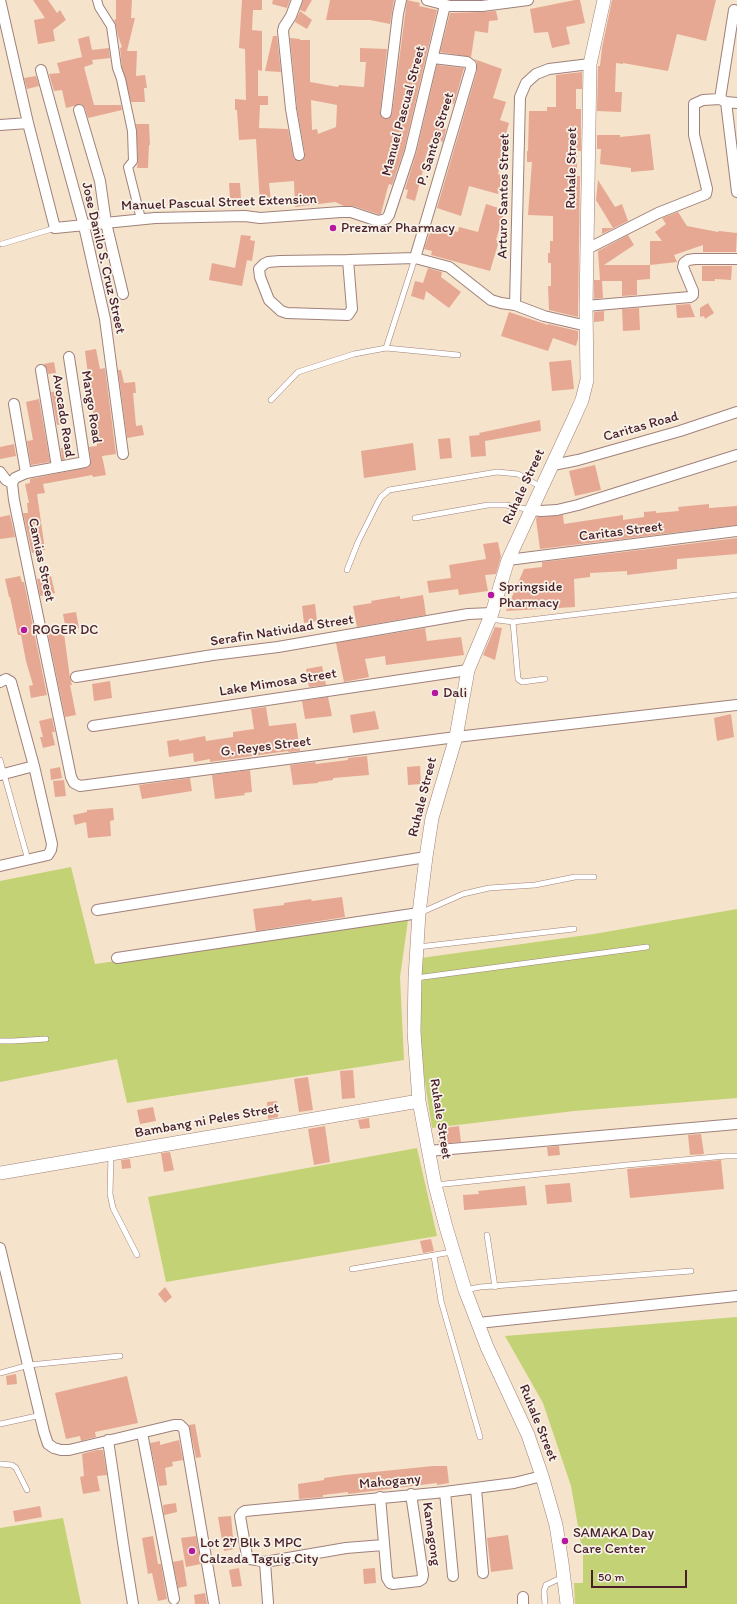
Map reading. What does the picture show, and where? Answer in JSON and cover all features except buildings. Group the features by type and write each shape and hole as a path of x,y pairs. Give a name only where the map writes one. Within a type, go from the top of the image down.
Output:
{"street":[{"path":"0,0 28,123 55,228"},
{"path":"97,0 111,26 117,68 121,79 132,131 133,161 128,167 141,219"},
{"path":"297,0 283,31 290,109 299,155"},
{"path":"386,113 401,0"},
{"path":"427,0 449,4 482,6 528,0"},
{"name":"Ruhale Street","path":"567,1604 556,1525 542,1476 528,1435 487,1347 478,1324 453,1252 435,1185 419,1101 414,1032 415,978 419,913 432,818 456,737 468,670 491,616 508,560 582,400 587,380 586,306 590,64 604,0"},
{"name":"Manuel Pascual Street","path":"382,221 389,215 410,152 433,58 449,4"},
{"path":"734,10 723,100 737,192"},
{"name":"P. Santos Street","path":"415,258 471,69 471,65 467,62 433,58"},
{"name":"Arturo Santos Street","path":"515,305 520,97 526,83 536,74 549,69 590,64"},
{"name":"Jose Danilo S. Cruz Street","path":"41,70 84,226 105,319 123,454"},
{"path":"587,249 658,213 706,194 707,190 694,135 694,104 699,101 723,100 737,103"},
{"path":"79,110 100,181 106,222 123,294"},
{"path":"0,125 28,123"},
{"name":"Manuel Pascual Street Extension","path":"55,228 141,219 245,216 260,218 341,212 351,212 382,221"},
{"path":"348,260 352,309 348,315 287,313 281,311 269,300 260,277 259,270 268,262 415,258 449,267 491,300 515,305 544,316 587,326"},
{"path":"586,306 690,297 693,295 693,291 683,267 684,263 688,260 695,259 736,259"},
{"name":"Mango Road","path":"57,467 86,462 69,357"},
{"name":"Avocado Road","path":"41,370 57,467"},
{"path":"14,404 26,473"},
{"name":"Caritas Road","path":"552,465 578,460 737,412"},
{"path":"531,510 541,512 578,505 737,455"},
{"path":"0,472 6,480 12,483 14,478 26,473 57,467"},
{"name":"Camias Street","path":"12,483 14,500 71,777 74,783 80,786"},
{"name":"Caritas Street","path":"508,560 737,531"},
{"name":"Serafin Natividad Street","path":"76,677 213,655 278,647 468,614 491,616"},
{"name":"Lake Mimosa Street","path":"93,726 468,670"},
{"path":"0,682 6,680 11,682 34,766 52,844 48,855 0,865"},
{"name":"G. Reyes Street","path":"80,786 456,737 737,705"},
{"path":"2,775 34,766"},
{"path":"97,910 426,857"},
{"path":"117,958 419,913"},
{"name":"Bambang ni Peles Street","path":"0,1173 419,1101"},
{"path":"428,1151 737,1124"},
{"path":"0,1248 1,1260 48,1444 61,1450 70,1450 174,1424 180,1425 184,1429 214,1604"},
{"path":"478,1324 737,1296"},
{"path":"142,1433 174,1599"},
{"path":"108,1440 133,1604"},
{"name":"Mahogany","path":"265,1562 250,1559 247,1556 240,1516 245,1511 411,1494 445,1492 514,1483 542,1476"},
{"path":"476,1488 483,1573"},
{"path":"445,1492 453,1576"},
{"name":"Kamagong","path":"383,1545 387,1578 390,1582 393,1584 419,1581 422,1579 423,1575 411,1494"},
{"path":"268,1603 265,1562 346,1548 383,1545 380,1497"}],"lane":[{"path":"2,244 55,228"},
{"path":"386,348 415,258"},
{"path":"271,400 298,372 354,354 386,348 458,355"},
{"path":"347,570 358,542 377,504 381,497 389,490 497,472 518,474 542,488"},
{"path":"416,518 445,511 488,505 506,505 531,510"},
{"path":"491,616 513,622 737,595"},
{"path":"513,622 518,679 522,682 545,679"},
{"path":"0,760 2,775 28,860"},
{"path":"419,913 463,894 489,888 535,885 575,877 594,877"},
{"path":"417,947 574,929"},
{"path":"415,978 647,947"},
{"path":"0,1041 46,1039"},
{"path":"111,1153 110,1194 113,1208 137,1255"},
{"path":"435,1185 627,1165 737,1156"},
{"path":"487,1235 495,1287"},
{"path":"352,1268 453,1252"},
{"path":"434,1256 441,1301 480,1437"},
{"path":"466,1290 480,1287 691,1271"},
{"path":"0,1373 29,1365 120,1356"},
{"path":"0,1424 37,1416 41,1417"},
{"path":"0,1464 12,1465 16,1468 26,1490"},
{"path":"545,1604 544,1591 546,1585 563,1577"}],"green space":[{"path":"71,867 95,964 408,920 400,977 404,1060 127,1103 117,1059 0,1082 0,881"},
{"path":"737,909 737,1098 574,1111 432,1128 420,1050 421,958 594,934"},
{"path":"417,1148 437,1236 166,1282 148,1197"},
{"path":"737,1317 737,1604 575,1604 574,1583 583,1583 583,1555 571,1486 543,1403 505,1336"},
{"path":"63,1518 81,1604 0,1604 0,1528"}],"place":[{"name":"Prezmar Pharmacy","path":"333,228"},
{"name":"Springside Pharmacy","path":"491,595"},
{"name":"ROGER DC","path":"24,630"},
{"name":"Dali","path":"435,693"},
{"name":"SAMAKA Day Care Center","path":"565,1541"},
{"name":"Lot 27 Blk 3 MPC Calzada Taguig City","path":"192,1551"}]}
